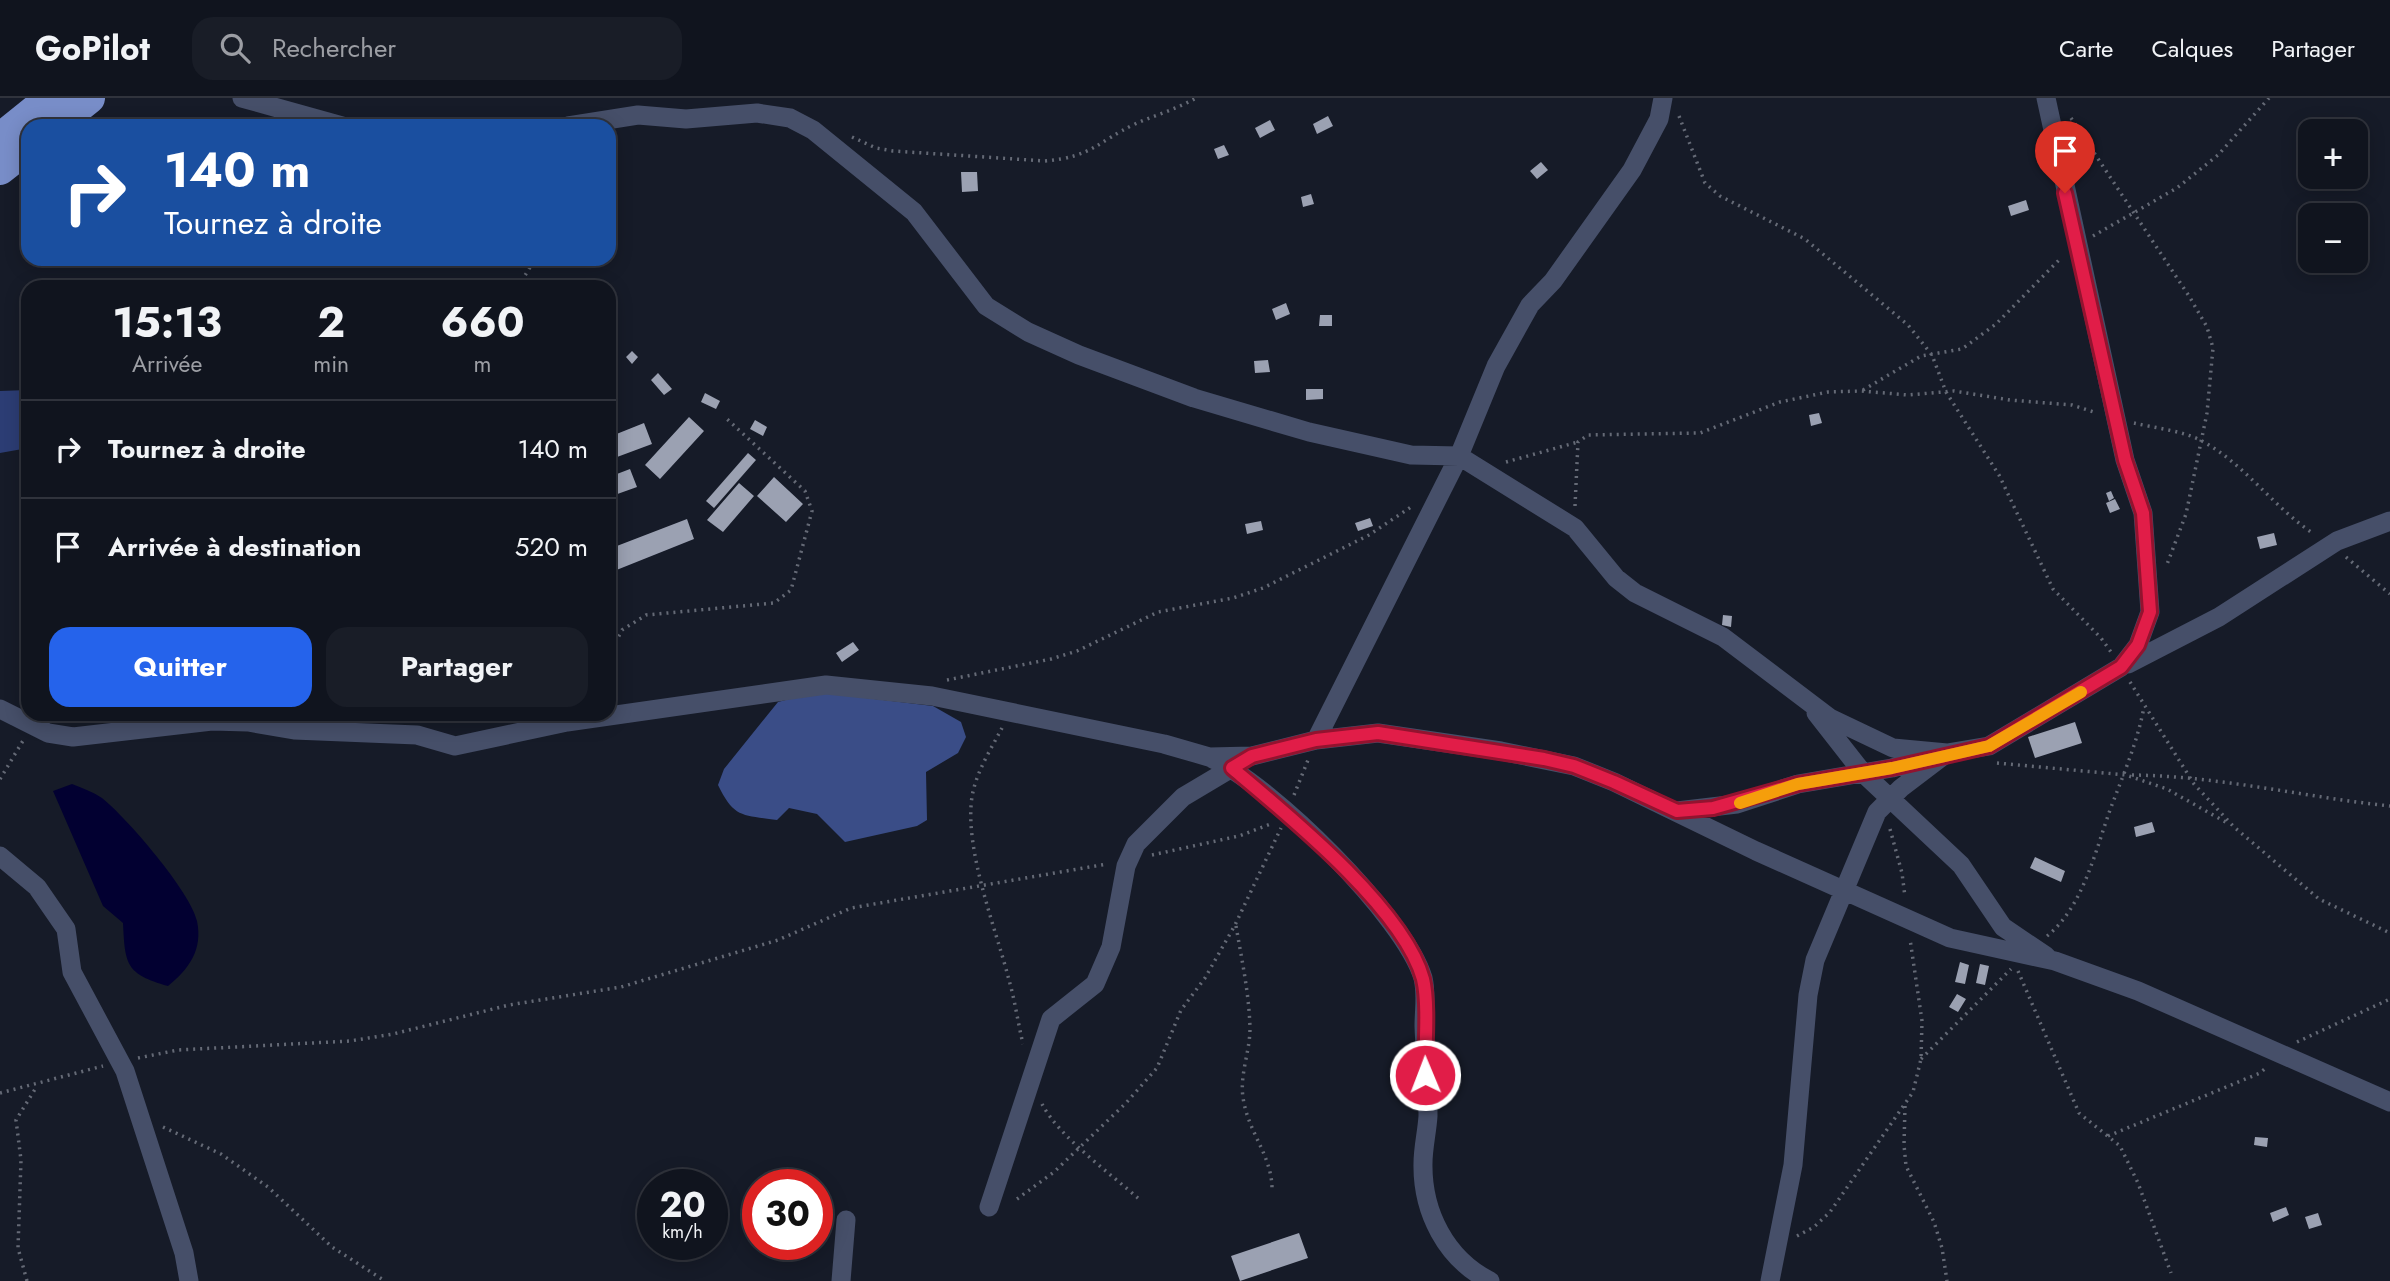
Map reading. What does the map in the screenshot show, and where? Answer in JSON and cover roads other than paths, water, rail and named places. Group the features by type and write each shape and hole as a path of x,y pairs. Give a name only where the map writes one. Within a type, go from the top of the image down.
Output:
{"highway":[{"path":"25,119 51,98"},
{"path":"63,119 89,98"},
{"path":"0,139 21,122"},
{"path":"0,169 21,152"}],"street":[{"path":"242,98 317,119"},
{"path":"2046,98 2116,419 2143,513 2150,612 2138,645 2121,667"},
{"path":"1316,740 1459,456 1496,366 1530,305 1553,281 1632,170 1670,104"},
{"path":"613,119 638,115 686,119 757,113 790,118 813,130 914,212 986,306 1028,331 1079,355 1194,398 1283,424 1411,455 1459,456 1575,528 1616,578 1634,593 1723,637 1830,718 1893,748 1947,754"},
{"path":"1677,811 1737,804 1798,784 1989,746 2121,667 2219,617 2331,545 2390,520"},
{"path":"616,715 826,685 932,696 1009,711 1164,744 1209,757 1232,768 1287,814 1389,918 1413,953 1426,996 1424,1015 1428,1116 1423,1164 1426,1196 1433,1222 1456,1257 1490,1281"},
{"path":"1802,695 1885,804 1961,865 2003,927 2055,961"},
{"path":"0,709 21,719"},
{"path":"25,721 48,733 73,737 177,723 248,722 294,730 417,735 455,746 574,721"},
{"path":"1209,757 1252,756 1316,740 1378,733 1574,766 1950,938 2055,961 2138,990 2390,1102"},
{"path":"1770,1281 1799,1126 1808,995 1815,960 1843,891 1885,804 1947,754"},
{"path":"989,1207 1051,1019 1095,984 1111,947 1129,859 1136,844 1182,797 1252,756"},
{"path":"0,856 37,887 66,929 72,972 120,1061 184,1253 189,1281"},
{"path":"841,1281 846,1220"}]}
